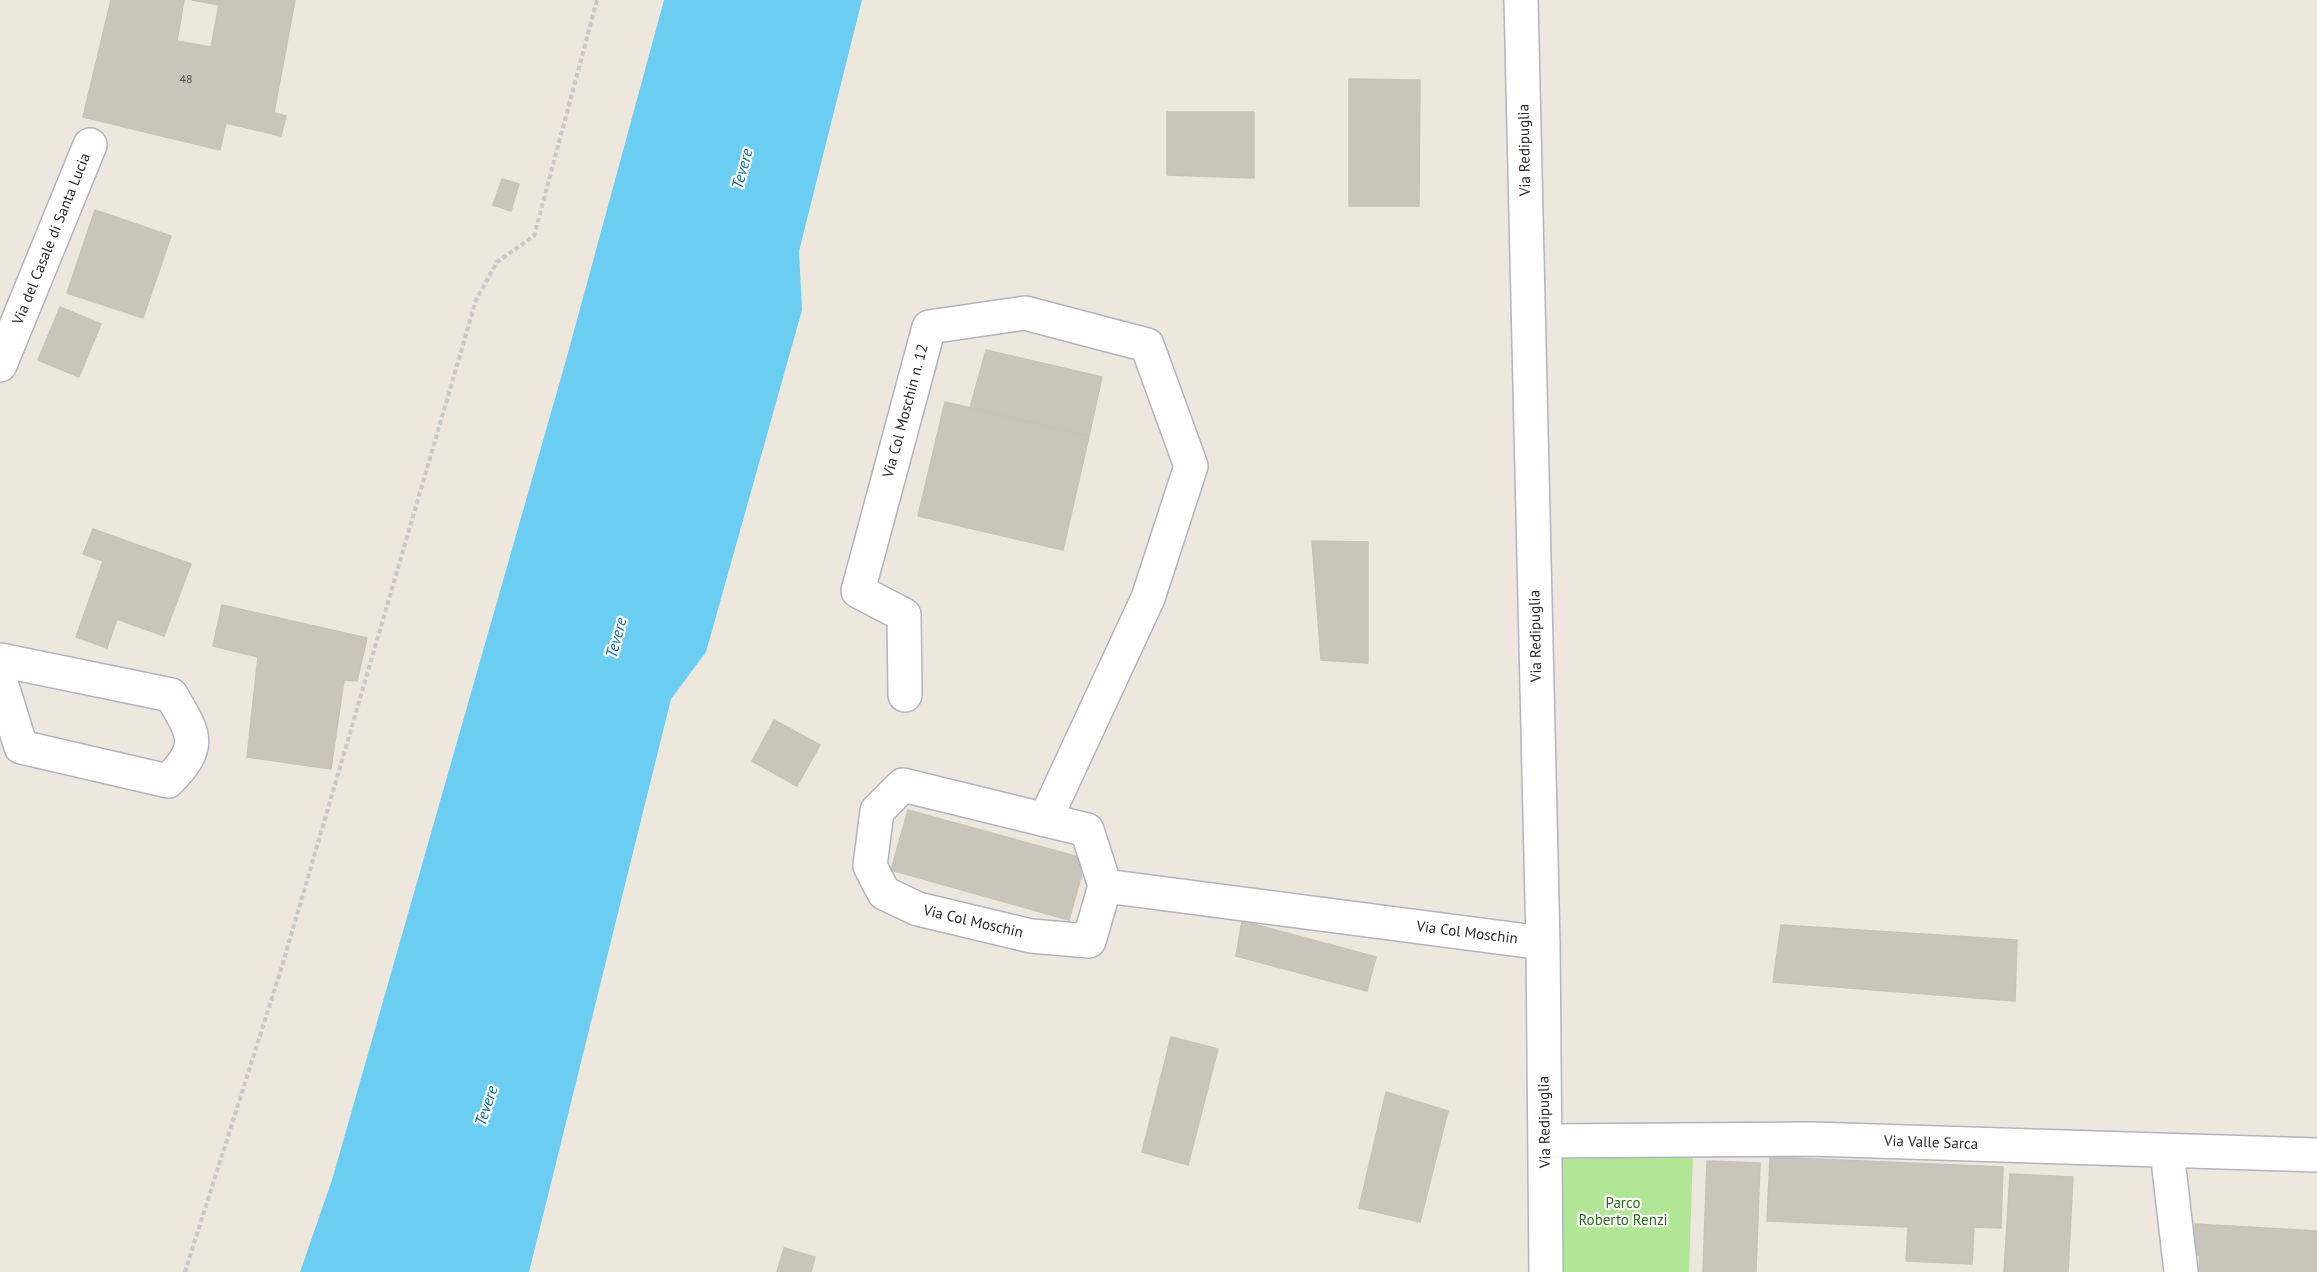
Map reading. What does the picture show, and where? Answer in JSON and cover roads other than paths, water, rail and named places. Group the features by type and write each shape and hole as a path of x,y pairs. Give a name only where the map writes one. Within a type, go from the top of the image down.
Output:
{"street":[{"name":"Via Redipuglia","path":"1521,0 1543,943 1546,1272"},
{"name":"Via del Casale di Santa Lucia","path":"0,365 90,145"},
{"name":"Via Col Moschin n. 12","path":"905,695 904,615 858,591 928,327 1024,313 1147,345 1191,466 1149,598 1045,820"},
{"path":"0,660 171,695 191,729 192,743 183,766 168,781 21,747 0,679"},
{"name":"Via Col Moschin","path":"903,785 1087,830 1105,886 1089,941 1031,936 918,909 884,893 870,866 877,811 903,785"},
{"name":"Via Col Moschin","path":"1105,886 1543,943"},
{"name":"Via Valle Sarca","path":"1545,1141 1812,1139 2317,1155"},
{"path":"2167,1151 2181,1272"}],"water":[{"name":"Tevere","path":"664,0 862,0 799,251 802,310 706,652 671,699 529,1272 300,1272 332,1180 568,353"}],"park label":[{"name":"Parco Roberto Renzi","path":"1623,1212"}]}
